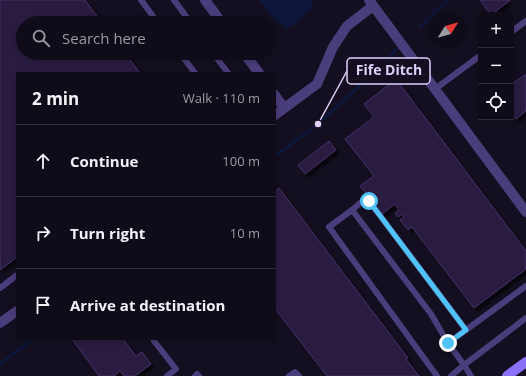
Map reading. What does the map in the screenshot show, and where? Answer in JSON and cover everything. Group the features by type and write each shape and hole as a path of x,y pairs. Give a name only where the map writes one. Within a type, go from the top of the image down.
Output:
{"main road":[{"path":"507,376 526,362"}],"street":[{"path":"205,0 217,16"},
{"path":"276,114 316,84 333,47 347,26 374,2 435,89 526,211"},
{"path":"249,60 258,72"},
{"path":"276,96 284,108"},
{"path":"0,323 16,312"}],"lane":[{"path":"141,0 153,16"},
{"path":"174,0 186,16"},
{"path":"514,30 526,21"},
{"path":"435,89 478,57"},
{"path":"185,60 194,72"},
{"path":"218,60 227,72"},
{"path":"437,376 329,227 365,199 369,201 466,330"},
{"path":"352,210 432,314 448,343 471,376"},
{"path":"0,288 16,276"},
{"path":"448,343 526,286"},
{"path":"451,376 526,318"},
{"path":"154,341 176,369 167,376"},
{"path":"289,376 295,372 299,376"},
{"path":"195,376 198,374 199,376"}],"water":[{"path":"259,0 313,0 312,8 294,25 287,28 277,22 276,16 272,16"}],"building":[{"path":"0,0 85,0 97,16 16,16 16,60 130,60 139,72 16,72 16,258 0,270"},
{"path":"480,0 510,0 495,12 489,12"},
{"path":"526,74 526,111 516,119 514,116 514,82"},
{"path":"396,79 526,251 526,269 474,308 412,227 408,230 400,220 404,217 402,214 398,217 395,213 399,210 395,204 382,214 360,186 374,176 345,139 374,117 364,104"},
{"path":"329,141 336,150 305,174 298,165"},
{"path":"279,188 408,358 406,359 419,376 327,376 276,310 276,191"},
{"path":"73,340 124,340 136,356 142,352 151,364 135,376 124,376 120,371 114,376 99,376"}],"waterway":[{"path":"420,27 447,0"},
{"path":"276,155 318,124 397,49"},
{"path":"0,364 32,340"}],"place":[{"name":"Fife Ditch","path":"318,124"}],"route":[{"path":"369,201 466,330 448,343"}]}
